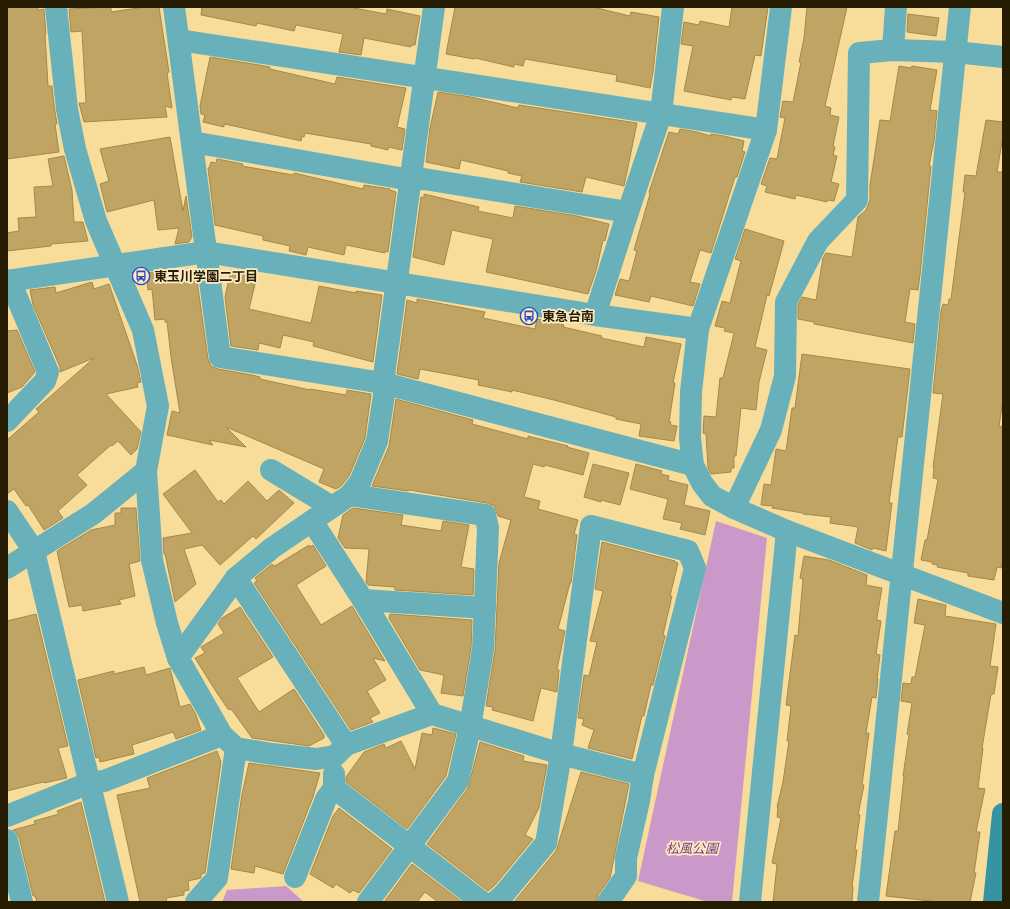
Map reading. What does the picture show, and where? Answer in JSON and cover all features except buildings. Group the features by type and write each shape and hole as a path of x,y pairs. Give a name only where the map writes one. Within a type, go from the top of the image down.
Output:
{"street":[{"path":"56,7 67,110 75,149 96,221 142,330 158,406 146,471 152,560 167,624 178,658 229,741 217,878 196,902"},
{"path":"174,7 220,357 383,383 693,465"},
{"path":"178,658 236,578 272,548 350,494 360,482 376,441 384,395 383,383 434,7"},
{"path":"595,315 661,114 672,7"},
{"path":"781,7 766,130 698,329 690,392 690,438 693,465 702,483 712,496 734,508 788,531 1003,613"},
{"path":"893,50 896,7"},
{"path":"868,902 960,7"},
{"path":"179,40 766,130"},
{"path":"734,508 771,430 785,376 786,302 818,241 857,200 859,53 893,50 955,52 1003,56"},
{"path":"192,142 411,180 424,179 628,212"},
{"path":"7,421 45,381 48,372 8,281 206,252 595,315 698,329"},
{"path":"271,470 332,507"},
{"path":"7,568 93,514 146,471"},
{"path":"350,494 485,515 488,528 482,649 470,727 458,781 368,902"},
{"path":"7,511 34,551 118,902"},
{"path":"312,521 363,600 432,714 561,754 642,775"},
{"path":"496,902 546,843 561,754 591,526 688,551 695,568 642,775 639,801 626,858 626,876 608,902"},
{"path":"750,902 788,531"},
{"path":"236,578 340,751 334,788 326,799 296,877"},
{"path":"363,600 485,608"},
{"path":"7,816 89,783 104,781 229,741 294,757 316,759 340,751 432,714"},
{"path":"334,788 482,902"},
{"path":"994,902 1003,814"},
{"path":"7,840 22,902"}],"green space":[{"name":"松風公園","path":"716,521 767,538 732,902 708,902 638,881"},
{"path":"286,886 304,902 222,902 227,890"}],"place":[{"name":"東玉川学園二丁目","path":"141,276"},
{"name":"東急台南","path":"529,316"}]}
